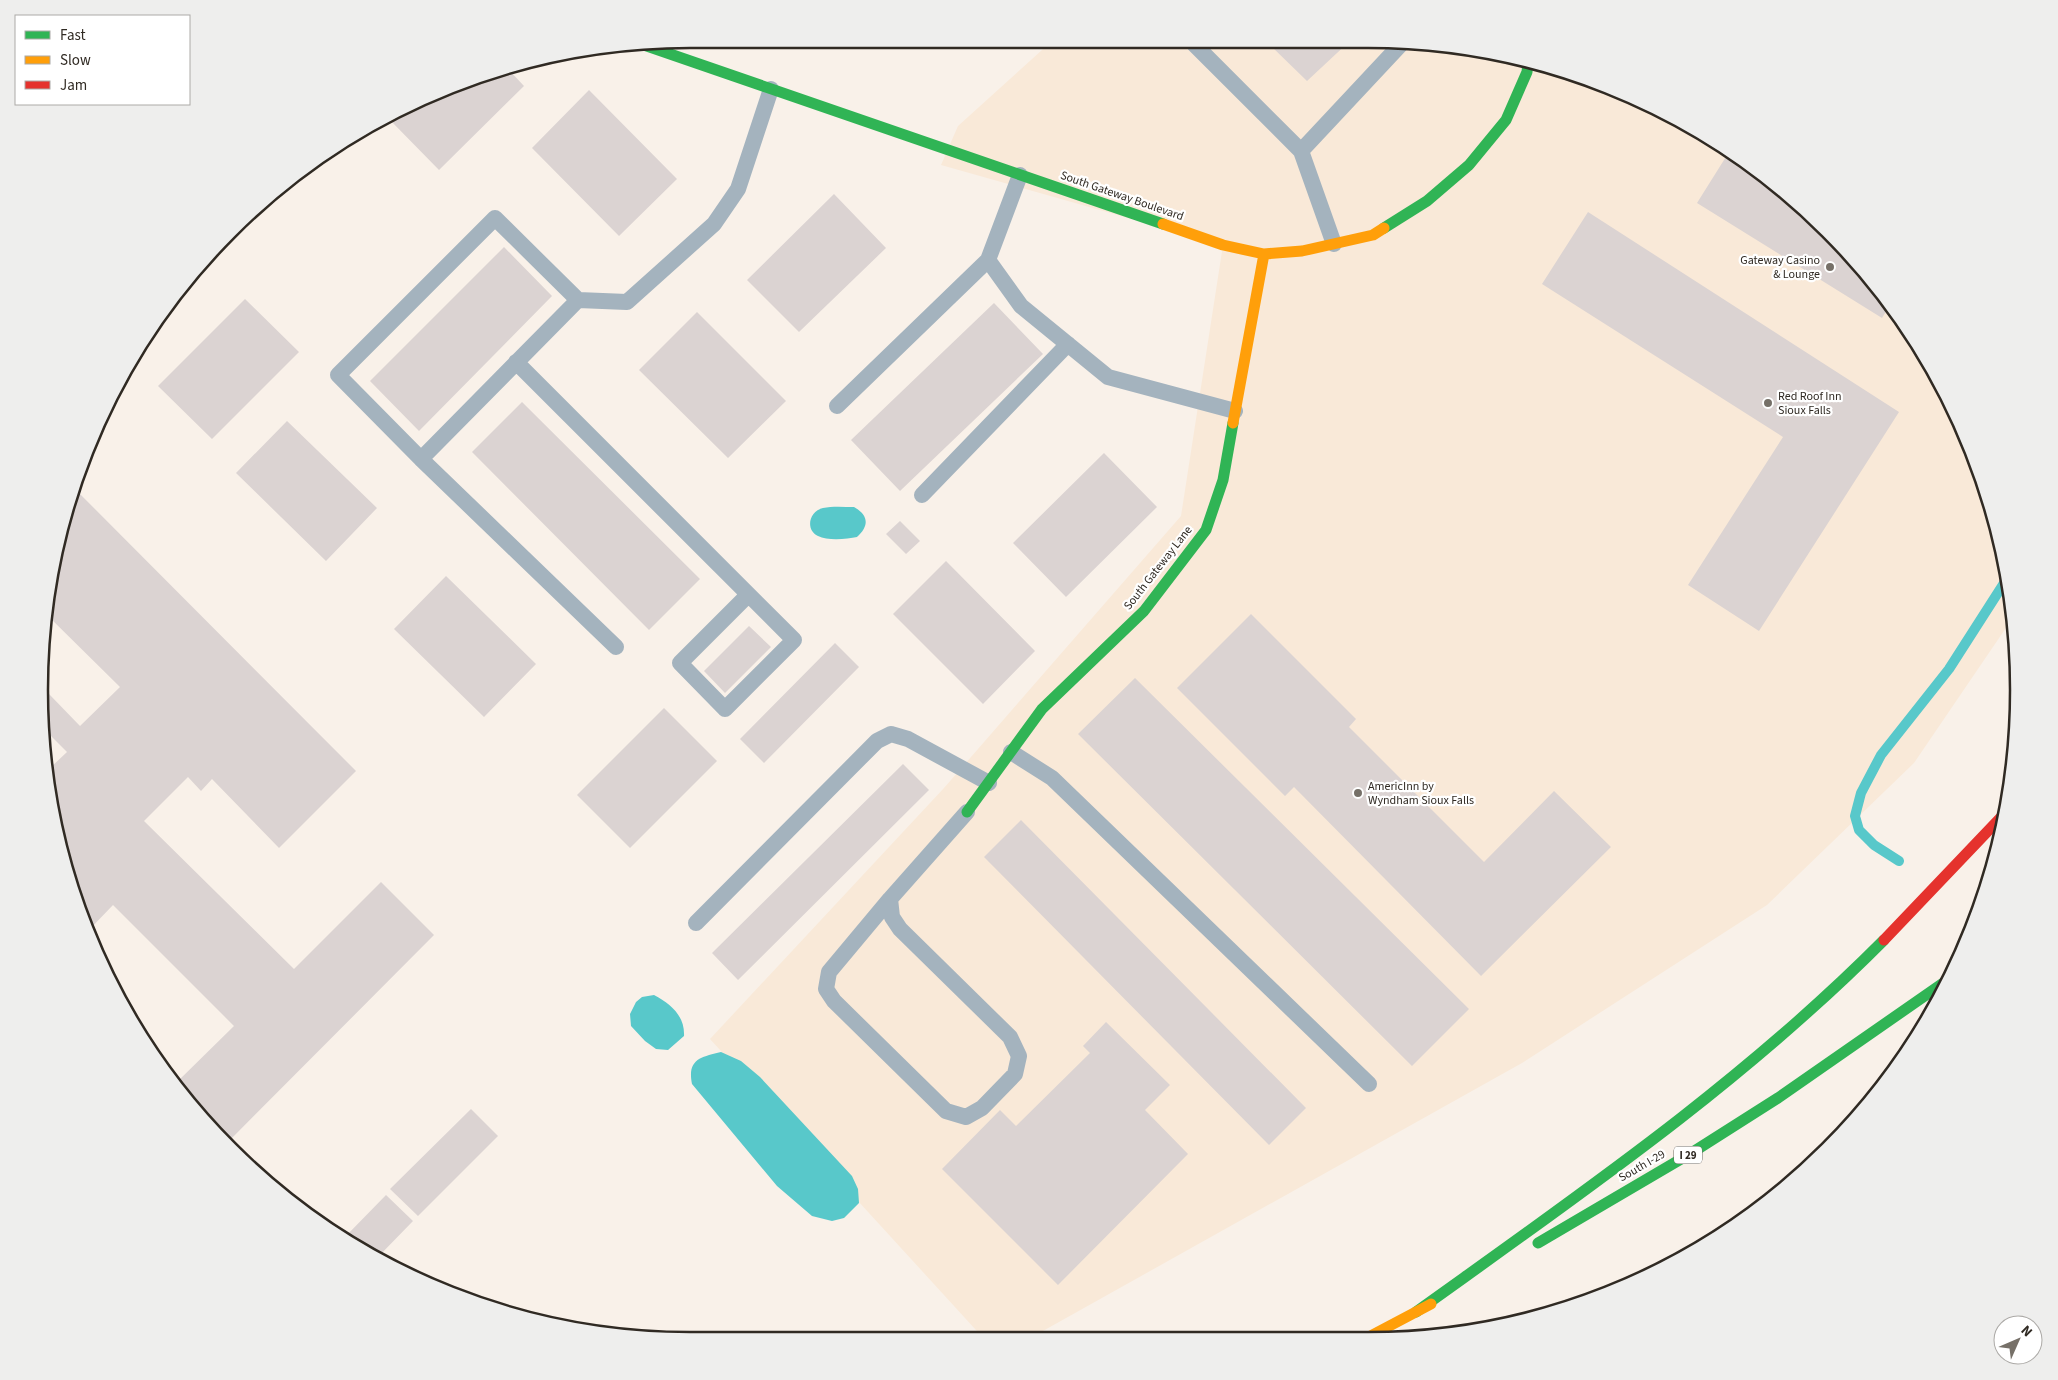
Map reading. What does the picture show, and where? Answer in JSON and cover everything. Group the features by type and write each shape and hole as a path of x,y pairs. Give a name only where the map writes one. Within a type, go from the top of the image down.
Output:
{"main road":[{"name":"South Gateway Boulevard","path":"655,49 1223,245 1264,254 1302,251 1373,236 1428,201 1469,165 1506,120 1529,68"},
{"name":"South Gateway Lane","path":"967,812 1042,709 1144,611 1206,530 1222,480 1264,254"},
{"path":"1416,1312 1651,1142 1728,1082 1815,1006 1902,924 1996,824"},
{"name":"South I-29","path":"1531,1246 1693,1152 1778,1098 1937,987"},
{"path":"1379,1332 1514,1256"}],"lane":[{"path":"1198,48 1301,151 1334,244"},
{"path":"1301,151 1397,49"},
{"path":"616,647 421,459 338,375 495,218 578,300 627,302 714,224 738,189 772,89"},
{"path":"837,406 988,260 1020,175"},
{"path":"988,260 1021,306 1108,377 1235,411"},
{"path":"421,459 578,300"},
{"path":"922,495 1068,344"},
{"path":"516,362 794,640 725,709 680,663 748,595"},
{"path":"696,923 876,741 891,734 908,739 989,783"},
{"path":"1012,752 1052,778 1369,1084"},
{"path":"890,899 892,917 900,929 1010,1036 1019,1056 1015,1074 982,1108 966,1117 946,1111 834,1001 826,989 829,972 890,899 967,812"}],"shaded area":[{"path":"1044,48 1368,48 1452,53 1534,69 1614,96 1652,114 1725,156 1792,207 1851,266 1902,333 1944,406 1962,444 1976,483 1989,524 1998,565 2007,626 1914,763 1767,905 1522,1063 1041,1332 978,1332 710,1039 944,788 1181,516 1223,245 941,165 958,126"}],"water":[{"path":"830,507 854,507 862,513 866,520 864,528 857,537 827,539 818,536 811,530 810,521 818,510"},
{"path":"654,995 676,1011 684,1029 684,1036 668,1050 656,1049 645,1041 631,1026 630,1014 636,1002 642,997"},
{"path":"721,1052 741,1061 760,1077 852,1176 858,1189 859,1203 844,1218 832,1221 812,1216 777,1186 692,1084 692,1069 697,1060"}],"building":[{"path":"1273,48 1342,48 1307,81"},
{"path":"512,73 524,86 439,170 392,122 444,96"},
{"path":"589,90 677,179 619,236 532,148"},
{"name":"Gateway Casino & Lounge","path":"1726,157 1792,207 1851,266 1886,311 1882,318 1697,203"},
{"path":"834,194 886,248 799,332 747,280"},
{"path":"1588,212 1899,412 1759,631 1688,585 1783,437 1542,284"},
{"path":"504,247 552,296 419,431 370,381"},
{"path":"245,299 299,352 212,439 158,386"},
{"path":"994,303 1043,354 900,491 851,440"},
{"path":"697,312 786,401 728,458 639,370"},
{"path":"522,402 700,579 649,630 472,452"},
{"path":"287,421 377,508 326,561 236,473"},
{"path":"1104,453 1157,507 1066,597 1013,543"},
{"path":"79,493 356,771 279,848 212,779 201,791 188,777 144,821 294,969 381,882 434,935 231,1139 207,1114 179,1080 234,1026 113,905 93,926 69,856 52,766 67,752 49,734 48,695 80,726 120,687 52,620 60,565 69,524"},
{"path":"900,521 920,541 906,554 886,534"},
{"path":"946,561 1035,651 983,704 893,614"},
{"path":"446,576 536,664 484,717 394,629"},
{"name":"AmericInn by Wyndham Sioux Falls","path":"1251,614 1356,719 1349,727 1484,862 1554,791 1611,847 1481,976 1294,787 1285,796 1177,688"},
{"path":"749,626 771,647 725,693 704,671"},
{"path":"835,643 859,667 764,763 740,739"},
{"path":"1135,678 1469,1009 1412,1066 1078,734"},
{"path":"664,708 717,761 630,848 577,795"},
{"path":"903,764 929,790 738,980 712,953"},
{"path":"1021,820 1306,1108 1269,1145 984,857"},
{"path":"1106,1022 1170,1085 1145,1110 1188,1154 1058,1285 942,1169 1000,1110 1016,1126 1090,1053 1083,1046"},
{"path":"471,1109 498,1136 418,1216 390,1189"},
{"path":"386,1195 413,1221 382,1253 348,1233"}],"waterway":[{"path":"1899,861 1874,845 1859,830 1855,816 1861,793 1881,755 1949,669 2002,587"}],"traffic: fast":[{"path":"655,49 1163,224"},
{"path":"1384,228 1427,201 1469,165 1506,120 1527,68"},
{"path":"967,812 1042,709 1144,611 1206,530 1223,480 1233,423"},
{"path":"1416,1312 1598,1181 1716,1090 1774,1042 1884,940"},
{"path":"1538,1243 1693,1152 1778,1098 1937,988"}],"traffic: slow":[{"path":"1163,224 1223,245 1264,254 1302,251 1373,235 1384,228"},
{"path":"1233,423 1264,254"},
{"path":"1378,1332 1431,1304"}],"traffic: jam":[{"path":"1884,940 1996,822"}],"place":[{"name":"Gateway Casino & Lounge","path":"1830,267"},
{"name":"Red Roof Inn Sioux Falls","path":"1768,403"},
{"name":"AmericInn by Wyndham Sioux Falls","path":"1358,793"}]}
